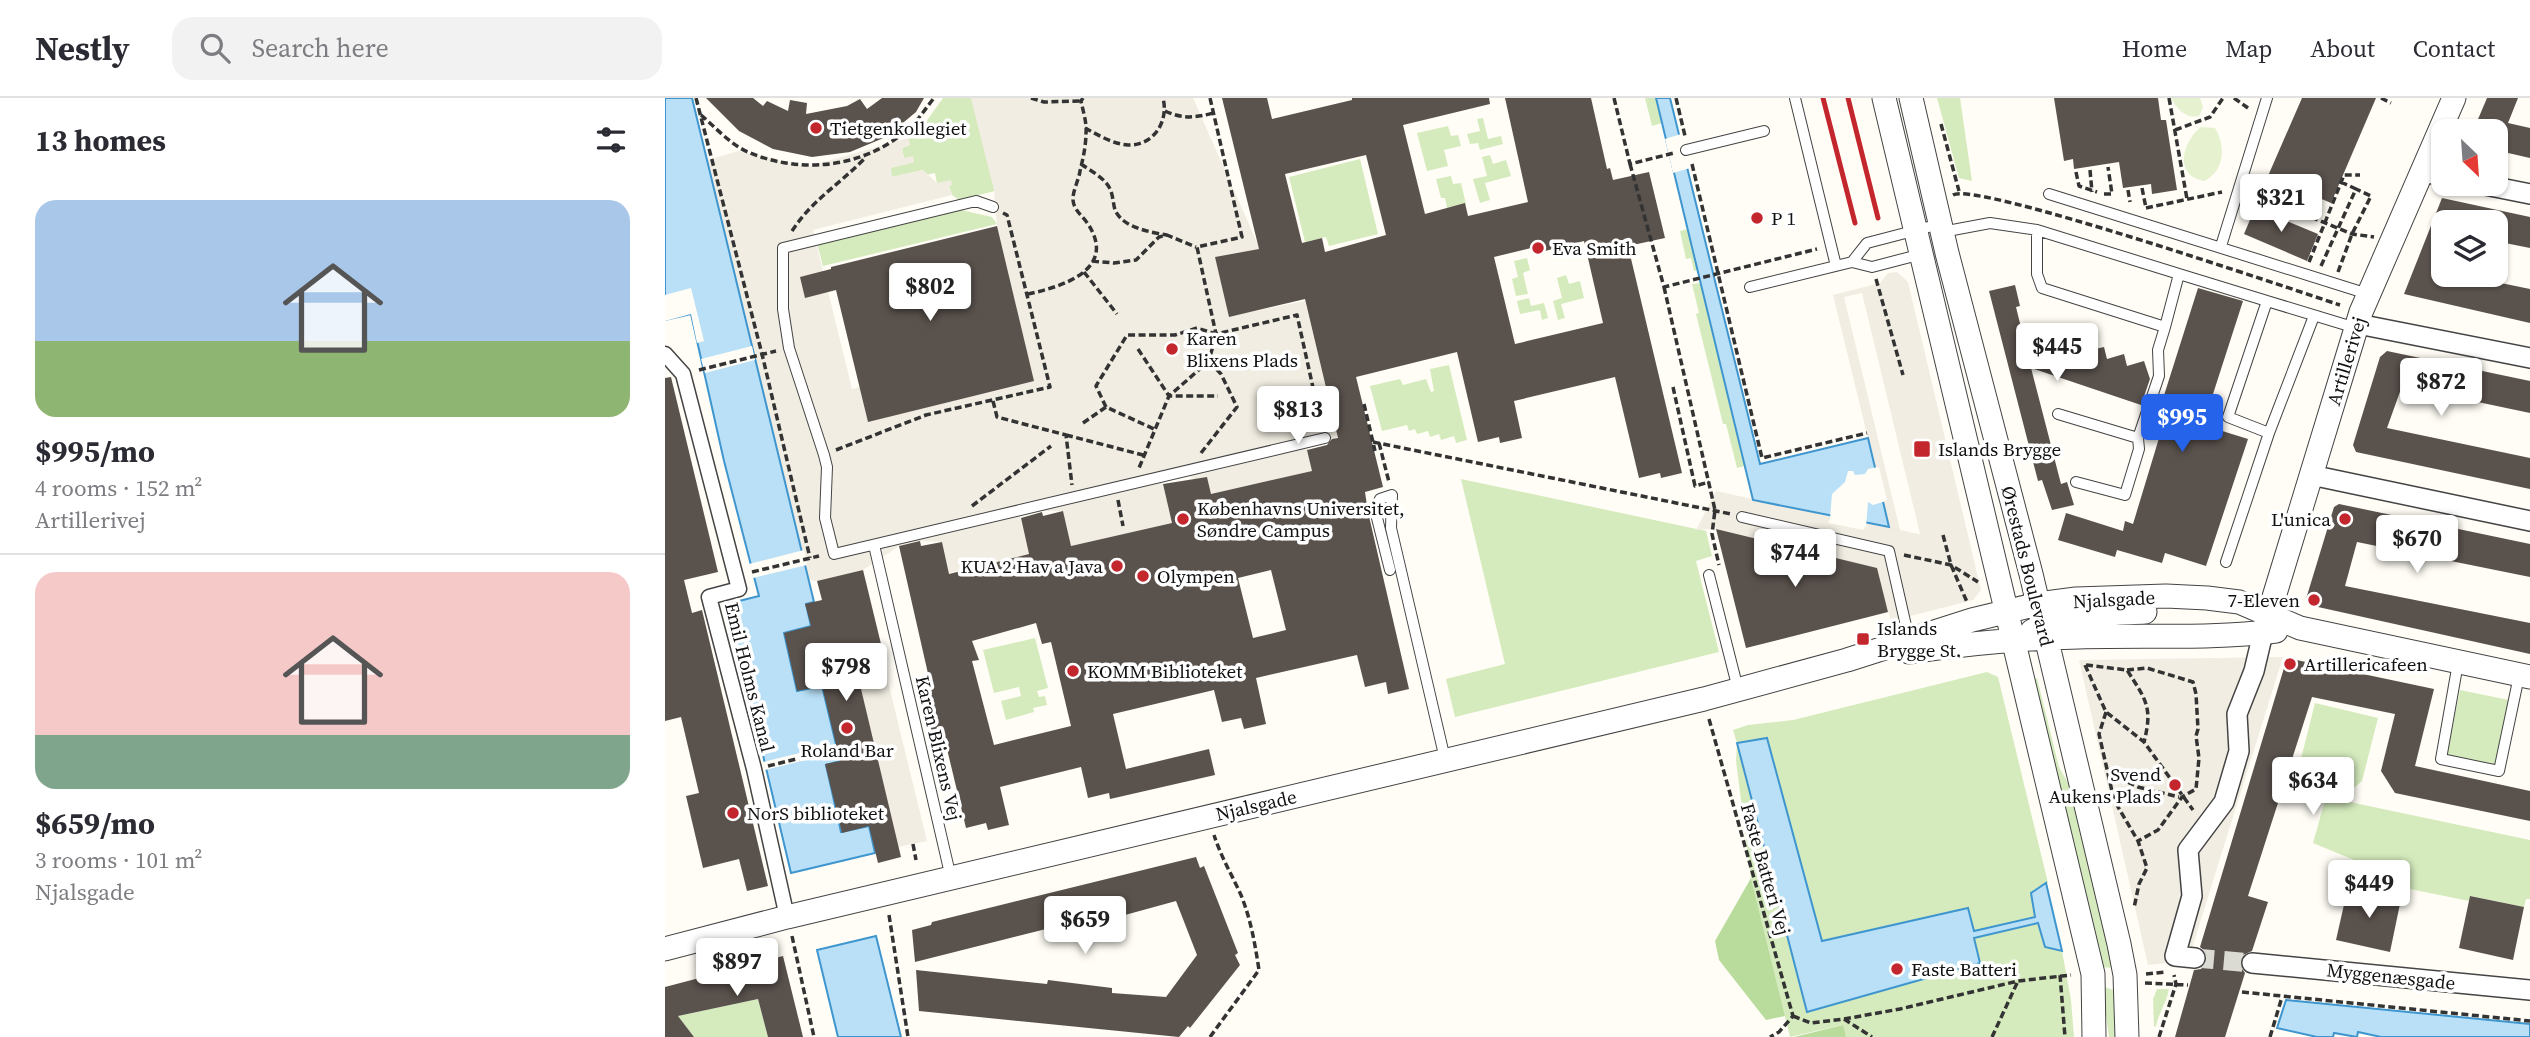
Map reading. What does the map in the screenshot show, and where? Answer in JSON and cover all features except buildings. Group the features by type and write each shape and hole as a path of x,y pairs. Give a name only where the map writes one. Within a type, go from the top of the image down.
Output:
{"street":[{"name":"Ørestads Boulevard","path":"1884,98 2006,613 2018,646 2093,974 2094,1037"},
{"name":"Ørestads Boulevard","path":"1911,98 1943,236 2043,623 2138,971 2127,1037"},
{"name":"Artillerivej","path":"2447,119 2453,98"},
{"name":"Artillerivej","path":"2265,623 2357,326 2393,239 2431,176"},
{"path":"2508,190 2530,194"},
{"path":"2357,326 2530,358"},
{"name":"Emil Holms Kanal","path":"665,354 683,374 739,589 709,597 754,769 787,917"},
{"path":"2311,475 2530,521"},
{"name":"Njalsgade","path":"1847,660 2018,646 2043,623 2076,599 2207,597 2239,602 2265,623"},
{"name":"Njalsgade","path":"665,948 1704,699 2006,613 2043,623 2078,637 2164,626 2252,620 2524,676"},
{"path":"2195,958 2174,963 2192,896 2188,850 2224,802 2239,751 2237,714 2253,671 2265,623"},
{"name":"Myggenæsgade","path":"2252,963 2530,990"}],"lane":[{"path":"1795,98 1836,266"},
{"path":"2221,246 2267,98"},
{"path":"1687,150 1764,131"},
{"path":"2049,194 2369,294"},
{"path":"993,207 976,201 783,248 783,309 789,348 827,467 825,518 834,554 1325,438"},
{"path":"1750,287 1852,262 1872,267 1921,254 1943,236 1990,223 2037,230 2314,316 2357,326"},
{"path":"1852,262 1867,243 1915,230 1943,236"},
{"path":"2037,230 2037,274 2042,288 2165,327"},
{"path":"2076,482 2125,495 2139,449 2138,438 2159,376 2158,350 2179,274"},
{"path":"2267,301 2228,417 2269,433"},
{"path":"2226,562 2269,433 2314,316"},
{"path":"2058,414 2138,438"},
{"path":"1390,570 1375,510 1380,499 1392,495 1391,528 1445,760"},
{"path":"1742,517 1889,551 1909,640"},
{"name":"Karen Blixens Vej","path":"874,545 951,878"},
{"path":"1709,575 1738,689"},
{"path":"2458,662 2441,759 2499,771 2524,676"}],"path":[{"path":"696,98 762,354 810,558 736,576"},
{"path":"783,248 813,202 850,173 866,156 909,128 934,98"},
{"path":"1028,294 1063,285 1084,272 1095,256 1095,239 1088,224 1077,212 1073,199 1086,128 1082,99 1044,102 1031,98"},
{"path":"1086,128 1128,145 1152,138 1165,119 1163,98"},
{"path":"1081,164 1104,180 1111,190 1116,212 1122,220 1149,232 1167,235 1197,247 1242,237 1210,98"},
{"path":"1373,442 1715,510 1664,287 1614,98"},
{"path":"1675,98 1762,458 1867,433"},
{"path":"2169,98 2187,199"},
{"path":"2175,130 2210,117 2223,98"},
{"path":"2381,98 2391,103"},
{"path":"1165,111 1179,118 1197,118 1214,113"},
{"path":"700,114 745,151 780,162 823,166 866,156"},
{"path":"1941,125 1959,191"},
{"path":"1630,164 1666,155"},
{"path":"2107,195 2112,194 2108,167"},
{"path":"2088,205 2092,190 2090,170"},
{"path":"2076,172 2079,186 2146,208 2239,188 2352,234 2393,239"},
{"path":"2341,182 2371,196 2352,234 2338,272 2308,263 2324,222 2341,182 2344,175 2360,175"},
{"path":"2142,188 2146,208"},
{"path":"2321,266 2356,189"},
{"path":"2128,190 2131,202"},
{"path":"824,455 926,415 1050,387 1007,215 993,207"},
{"path":"1092,261 1114,263 1136,260 1160,237 1167,235"},
{"path":"1664,287 1832,246"},
{"path":"1135,483 1143,455 1169,396 1209,361 1216,334 1197,247"},
{"path":"1872,267 1903,375"},
{"path":"1084,272 1117,314"},
{"path":"1154,429 1106,407 1096,386 1127,335 1175,335 1197,328 1216,334 1297,315 1325,438"},
{"path":"1138,349 1169,396"},
{"path":"683,374 759,355"},
{"path":"1209,361 1221,374 1237,407 1210,443"},
{"path":"1673,387 1696,486 1709,482"},
{"path":"1169,396 1218,396"},
{"path":"1262,400 1318,408"},
{"path":"993,401 997,416 1143,455"},
{"path":"1364,404 1374,451"},
{"path":"1083,423 1106,407"},
{"path":"1066,435 1073,498"},
{"path":"1379,443 1392,495"},
{"path":"942,529 1051,446"},
{"path":"1115,488 1123,526"},
{"path":"1943,535 1951,565 1967,602"},
{"path":"1889,551 1951,565 1980,583"},
{"path":"2138,841 2158,830 2182,797 2196,789 2199,772 2196,736 2198,729 2193,682 2147,668 2127,670 2085,665 2106,712 2144,743 2182,797 2207,825"},
{"path":"2127,670 2146,700 2149,720 2144,743"},
{"name":"Faste Batteri Vej","path":"1704,699 1793,1016"},
{"path":"2106,712 2099,734 2114,800 2138,841 2147,868 2139,884 2134,908 2136,919"},
{"path":"754,769 837,750"},
{"path":"2109,774 2138,787 2182,797"},
{"path":"1209,817 1221,859 1241,894 1252,926 1259,970 1209,1037"},
{"path":"912,844 916,860"},
{"path":"885,894 908,1037"},
{"path":"787,917 814,1037"},
{"path":"2147,983 2138,971 2174,963"},
{"path":"1770,1037 1793,1016 1811,1023 1844,1019 1901,1009 2018,981 2093,974"},
{"path":"2060,975 2065,1037"},
{"path":"1992,1037 2018,981"},
{"path":"2159,1037 2176,984 2188,985"},
{"path":"2242,992 2530,1021"},
{"path":"2270,1037 2282,997"},
{"path":"1844,1019 1872,1037"}],"green space":[{"path":"943,98 1016,98 995,191 959,200 952,195 949,186 937,183 935,173 925,175 923,170 892,177 890,168 914,162 904,158 902,148 910,145 908,138 914,136 911,126 918,121 923,126"},
{"path":"1645,98 1656,98 1662,123 1652,126"},
{"path":"1937,98 1960,98 1972,181 1959,178"},
{"path":"2171,98 2200,98 2203,107 2199,116 2194,117 2182,112"},
{"path":"1483,118 1488,139 1501,136 1503,144 1480,150 1478,143 1470,144 1467,134 1480,131 1477,119"},
{"path":"1448,126 1451,136 1458,135 1461,146 1444,150 1448,166 1427,171 1417,133"},
{"path":"2201,127 2215,128 2222,150 2220,165 2211,177 2204,181 2194,178 2188,172 2184,157 2190,140"},
{"path":"1490,155 1493,164 1506,160 1511,176 1485,183 1490,200 1480,203 1473,179 1487,176 1482,157"},
{"path":"1360,159 1378,234 1329,246 1326,237 1305,242 1289,177"},
{"path":"1451,176 1453,184 1461,183 1466,204 1447,208 1436,179"},
{"path":"961,210 992,217 997,224 823,266 817,243"},
{"path":"1688,229 1698,270 1694,271 1691,258 1686,259 1680,231"},
{"path":"1527,258 1530,270 1523,273 1528,294 1516,296 1512,279 1518,277 1514,261"},
{"path":"1566,275 1569,284 1580,281 1584,298 1561,304 1565,318 1558,320 1553,301 1562,298 1557,278"},
{"path":"1701,283 1745,466 1737,468 1726,424 1723,424 1696,314 1699,313 1692,284"},
{"path":"1529,298 1531,306 1544,303 1548,318 1542,320 1540,310 1520,314 1517,301"},
{"path":"1449,365 1467,440 1456,443 1454,436 1441,440 1439,434 1430,437 1428,431 1417,434 1415,429 1409,431 1407,425 1382,431 1370,386 1400,379 1403,385 1426,379 1431,392 1434,391 1430,369"},
{"path":"1461,479 1706,531 1712,556 1696,561 1719,652 1455,717 1446,679 1505,664"},
{"path":"1035,638 1048,688 1037,691 1039,697 1045,696 1047,705 1033,708 1034,712 1006,720 1001,701 1021,696 1019,687 994,693 983,650"},
{"path":"1987,672 1998,677 2048,883 2031,893 2036,917 1974,932 1968,908 1822,941 1767,738 1737,744 1807,1011 1980,963 1974,938 2039,922 2045,947 2062,951 2071,1000 2074,1037 1846,1037 1842,1025 1790,1037 1751,878 1736,761 1737,743 1733,730 1748,725 1793,720"},
{"path":"2037,678 2059,767 2073,792 2114,968 2101,967 2032,679"},
{"path":"2460,690 2509,700 2495,766 2446,756"},
{"path":"2315,703 2378,718 2362,781 2349,792 2296,779"},
{"path":"2326,797 2530,840 2530,899 2526,899 2524,907 2471,896 2469,901 2405,888 2401,899 2348,887 2359,862 2313,843"},
{"path":"1751,878 1785,1016 1766,1020 1719,960 1715,941"},
{"path":"2102,986 2116,991 2117,1037 2109,1037"},
{"path":"2157,989 2169,989 2154,1027 2153,999"},
{"path":"758,999 768,1037 694,1037 678,1016"},
{"path":"1843,1025 1846,1037 1794,1037"}],"shaded area":[{"name":"Karen Blixens Plads","path":"971,98 1193,98 1260,249 1215,257 1230,316 1305,301 1338,437 1307,446 1312,471 1211,494 1207,477 1196,480 1184,474 1162,480 1172,523 1071,546 1063,511 1042,511 1020,516 1029,554 949,573 942,542 920,541 899,546 863,570 818,581 808,580 707,160 739,151 807,167 908,138 910,145 902,148 904,158 913,156 914,162 891,168 892,177 923,170 937,183 951,180 952,185 949,186 952,195 813,230 852,389 860,387 997,226 994,190"},
{"path":"1897,272 1908,282 1981,590 1973,600 1891,621 1876,568 1716,529 1696,530 1716,491 1831,516 1828,523 1864,530 1866,523 1889,527 1882,502 1887,500 1879,467 1875,467 1833,295 1880,283 1888,273","holes":["1862,293 1920,534 1900,530 1844,297"]},
{"path":"879,645 927,841 898,847 852,651"},
{"name":"Svend Aukens Plads","path":"2283,657 2188,961 2148,965 2079,660"}],"water":[{"path":"665,98 692,98 814,602 806,604 811,626 784,633 797,691 822,686 840,761 826,765 841,832 869,826 875,853 791,873 727,604 759,596 724,461 691,314 665,320"},
{"path":"1656,98 1670,98 1760,464 1868,438 1889,527 1753,500"},
{"path":"1767,738 1822,941 1968,908 1974,931 2035,917 2031,893 2046,883 2062,951 2045,947 2038,923 1974,938 1980,963 1807,1012 1737,743"},
{"path":"876,936 901,1037 838,1037 817,950"},
{"path":"2286,1000 2530,1024 2530,1037 2381,1037 2358,1032 2357,1037 2334,1033 2333,1037 2317,1037 2277,1028"}],"pier":[{"path":"1681,134 1690,168 1673,173 1665,139"},
{"path":"691,288 704,341 697,343 691,314 665,321 665,295"},
{"path":"752,346 755,360 705,373 701,359"},
{"path":"1878,467 1886,501 1873,505 1868,502 1866,527 1830,519 1832,494 1845,482 1848,471 1853,471 1855,475 1865,474 1868,469"},
{"path":"804,550 807,565 753,578 749,564"},
{"path":"836,744 838,752 765,770 763,762"}],"tunnel":[{"path":"2195,958 2252,963"}],"railway":[{"path":"1823,98 1855,223"},
{"path":"1848,98 1878,218"}],"place":[{"name":"Tietgenkollegiet","path":"816,128"},
{"name":"P 1","path":"1757,218"},
{"name":"Eva Smith","path":"1538,248"},
{"name":"Karen Blixens Plads","path":"1172,349"},
{"name":"Islands Brygge","path":"1922,449"},
{"name":"Københavns Universitet, Søndre Campus","path":"1183,519"},
{"name":"L'unica","path":"2345,519"},
{"name":"KUA 2 Hav a Java","path":"1117,566"},
{"name":"Olympen","path":"1143,576"},
{"name":"7-Eleven","path":"2314,600"},
{"name":"Islands Brygge St.","path":"1863,639"},
{"name":"Artillericafeen","path":"2290,664"},
{"name":"KOMM Biblioteket","path":"1073,671"},
{"name":"Roland Bar","path":"847,728"},
{"name":"Svend Aukens Plads","path":"2175,785"},
{"name":"NorS biblioteket","path":"733,813"},
{"name":"Faste Batteri","path":"1897,969"}]}
